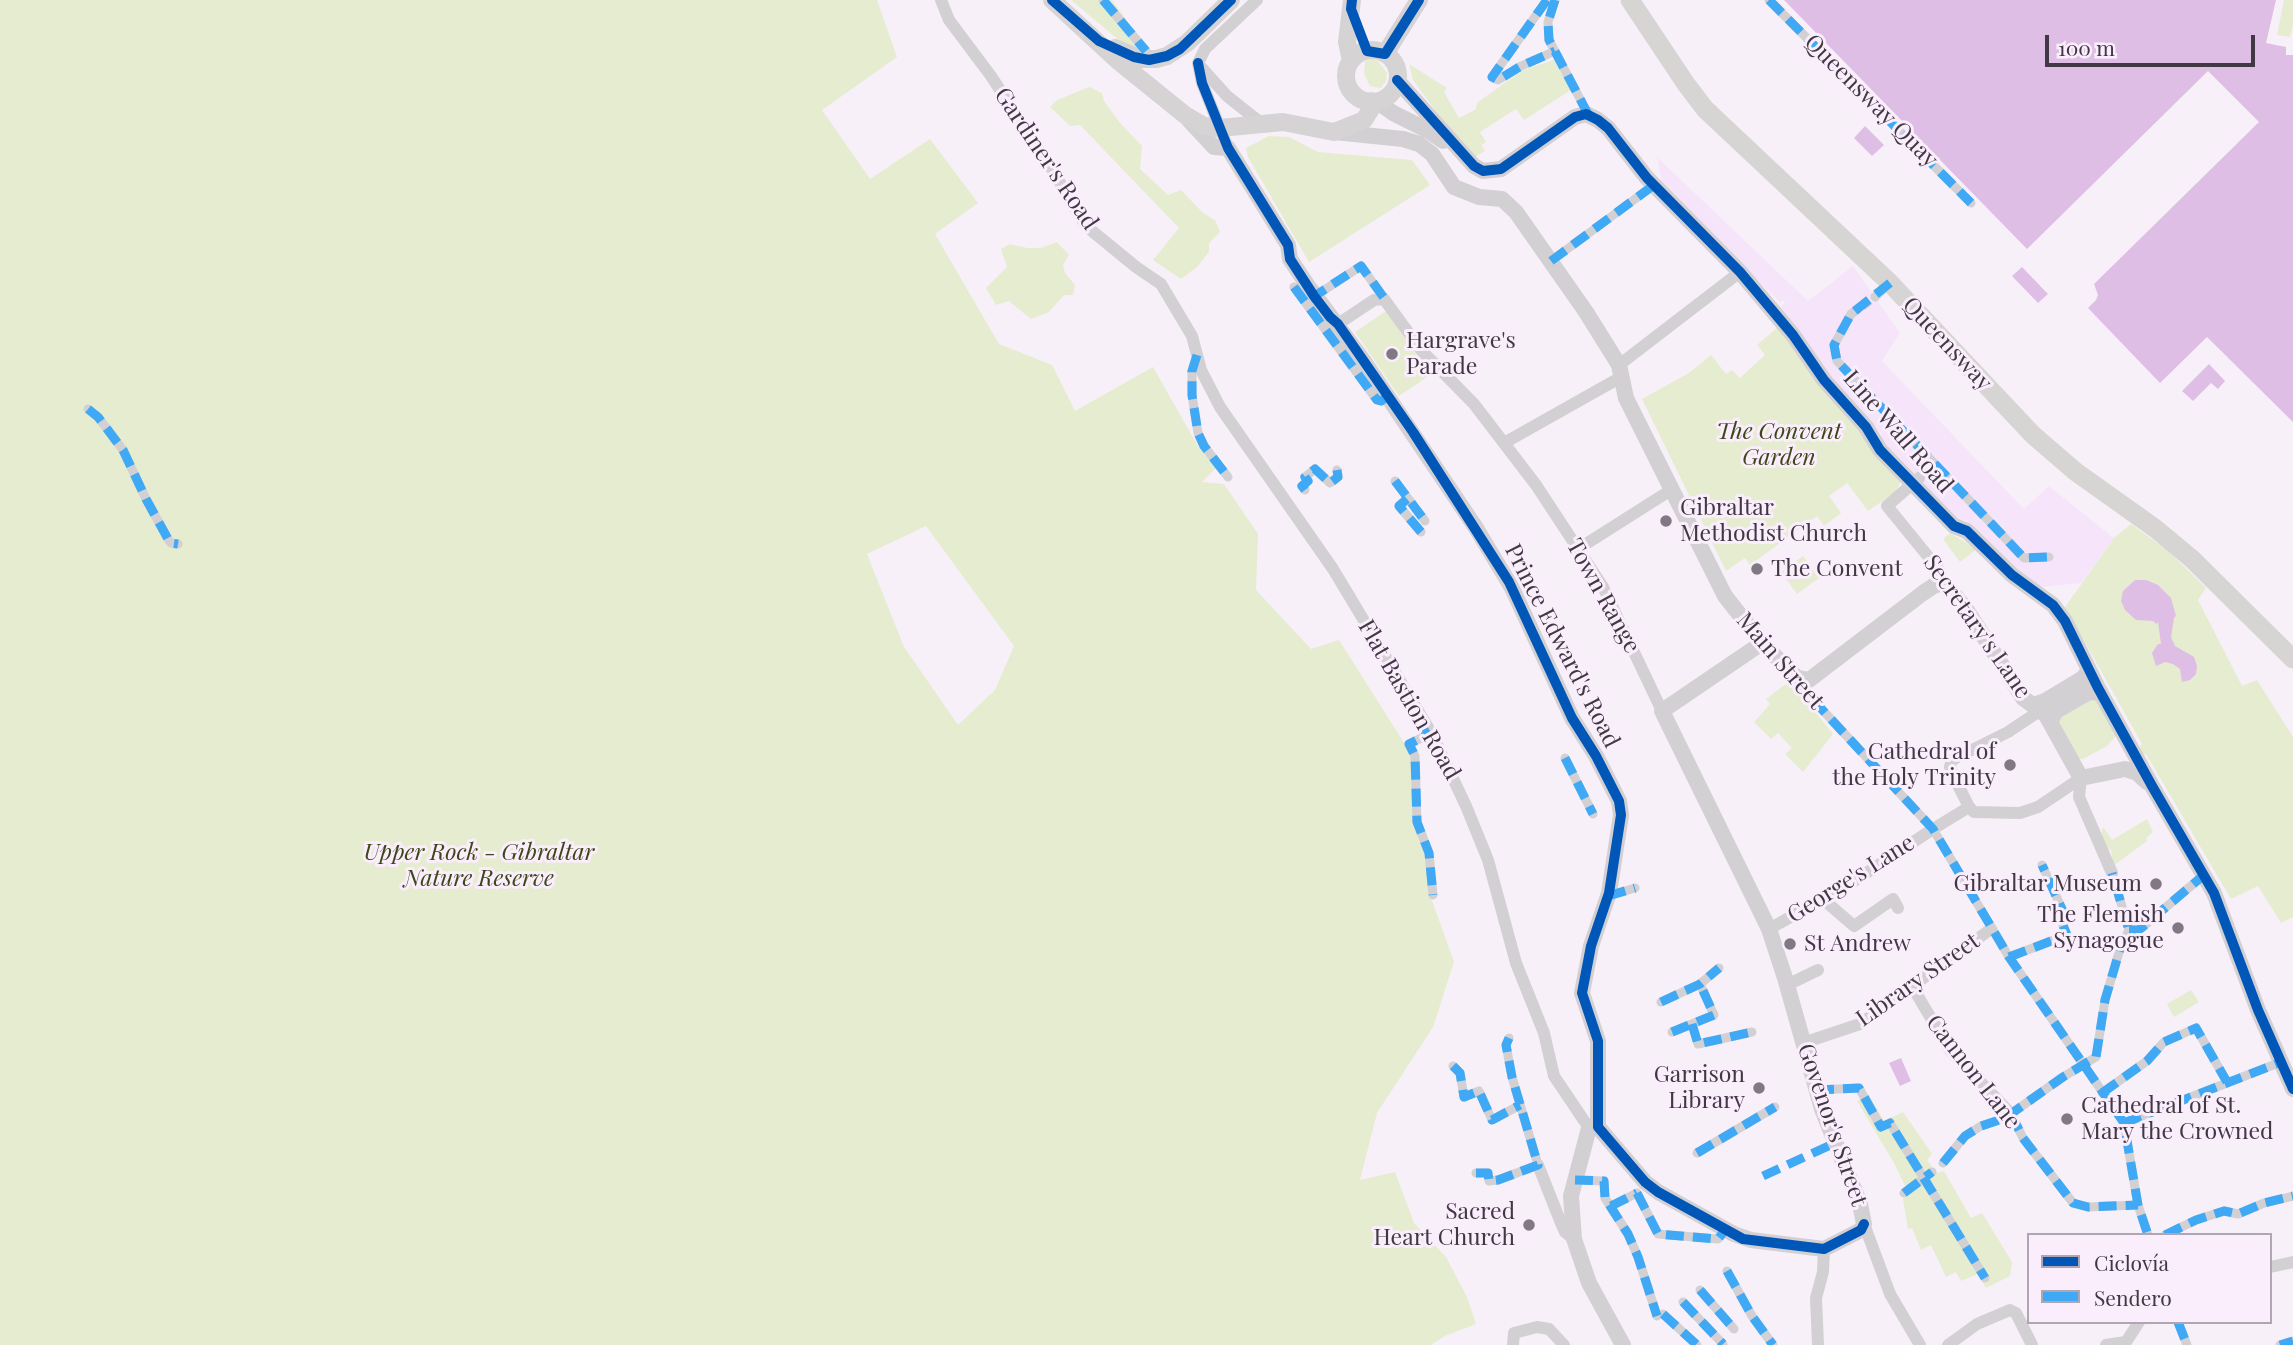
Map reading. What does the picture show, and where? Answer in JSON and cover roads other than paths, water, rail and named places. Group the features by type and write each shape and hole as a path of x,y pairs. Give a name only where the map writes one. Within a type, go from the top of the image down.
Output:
{"main road":[{"path":"1052,0 1117,60 1204,127 1220,128 1261,123 1302,124 1335,132 1364,120 1374,101"},
{"path":"1099,41 1138,53 1149,60 1174,53 1231,0"},
{"path":"1351,61 1376,52 1419,0"},
{"name":"Queensway","path":"1630,0 1705,109 1890,283 2033,435 2076,472 2156,529 2192,559 2293,659"},
{"path":"1352,5 1376,52 1395,65 1397,80 1390,94 1374,101 1358,97 1349,87 1346,74 1351,61 1347,42 1352,5"}],"street":[{"name":"Gardiner's Road","path":"941,0 949,20 991,76 1086,226 1161,284 1192,336"},
{"path":"1103,0 1138,53"},
{"path":"1185,115 1214,147 1228,148 1202,83 1198,63 1205,49 1257,0"},
{"path":"1547,0 1492,77 1498,80 1555,51"},
{"path":"1555,0 1548,22 1549,40 1589,116"},
{"name":"Queensway Quay","path":"1769,0 1971,203"},
{"path":"1198,63 1227,96 1261,123"},
{"path":"1397,80 1474,166 1489,172 1501,169 1570,119 1581,115 1589,116"},
{"name":"Main Street","path":"1374,101 1436,136 1522,219 1551,261 1621,371 1626,398 1725,596 1762,643 1797,678 1803,689 1933,828 2009,957 2124,1124 2138,1205 2147,1233"},
{"name":"Line Wall Road","path":"1589,116 1608,128 1654,185 1740,272 1793,335 1824,380 1867,428 1880,450 1915,481 1954,526 1967,531 2012,575 2053,605 2065,621 2152,786 2205,874 2293,1088"},
{"path":"1335,132 1412,141 1432,154 1445,176 1460,191 1479,197 1502,199 1499,189 1501,169"},
{"name":"Prince Edward's Road","path":"1228,148 1288,245 1290,259 1310,299 1338,324 1476,528 1509,582 1572,718 1596,756 1619,801 1621,815 1608,896 1591,946 1582,993 1598,1041 1598,1127 1575,1180 1571,1196 1574,1239 1589,1283 1623,1345"},
{"path":"1551,261 1654,185"},
{"path":"1310,299 1360,266 1387,302"},
{"path":"1504,443 1621,371 1740,272"},
{"path":"1875,297 1890,283"},
{"path":"1294,288 1310,299 1377,400 1381,401 1388,396"},
{"path":"1338,324 1374,300 1387,302"},
{"name":"Town Range","path":"1387,302 1411,338 1474,404 1536,485 1614,609 1769,929 1786,982"},
{"path":"1851,314 1834,345 1837,361 2024,558 2049,557"},
{"name":"Flat Bastion Road","path":"1192,336 1201,370 1220,407 1325,558 1438,744 1482,845 1499,895 1516,963 1544,1033 1554,1076 1598,1127"},
{"path":"1197,355 1192,371 1192,395 1198,433 1204,446 1228,477"},
{"path":"88,409 98,417 123,450 171,543 178,544"},
{"path":"1305,490 1302,485 1308,481 1305,477 1315,469 1330,483 1338,477 1336,470"},
{"path":"1395,481 1425,521"},
{"name":"Secretary's Lane","path":"1915,481 1887,506 1940,571 1941,584 1956,596 2019,693 2042,712 2081,778"},
{"path":"1578,548 1671,490"},
{"path":"1407,499 1399,506 1421,532"},
{"path":"1797,678 1809,680 1923,593 1934,585 1941,584"},
{"path":"1662,711 1762,643"},
{"path":"2042,712 2045,701 2083,678 2089,670"},
{"path":"2101,693 2089,692 2056,711 2042,712 1952,760 1950,766 1953,775 1969,807 1974,812 2020,813 2038,807 2081,778 2125,769 2137,773 2152,786"},
{"path":"1426,724 1422,726 1427,735 1409,744 1415,757 1417,822 1429,853 1433,895"},
{"path":"1565,758 1593,814"},
{"path":"1943,1163 1965,1136 2011,1114 2096,1057 2105,1000 2120,949 2129,930 2112,873 2079,797 2081,778"},
{"name":"George's Lane","path":"1769,929 1824,900 1969,807"},
{"path":"2009,957 2067,935 2062,923 2067,920 2042,865"},
{"path":"2129,930 2139,930 2205,874"},
{"path":"1608,896 1635,888"},
{"path":"1824,900 1854,926 1893,899 1898,908"},
{"name":"Library Street","path":"1803,1043 1860,1024 1991,929"},
{"path":"1661,1002 1700,984 1719,968"},
{"path":"1786,982 1818,970"},
{"name":"Govenor's Street","path":"1786,982 1816,1090 1860,1204 1869,1244 1890,1294 1920,1345"},
{"path":"1672,1032 1714,1015 1700,984"},
{"name":"Cannon Lane","path":"1913,988 1951,1050 2011,1114 2023,1138 2073,1203 2088,1206 2138,1205"},
{"path":"1692,1024 1698,1044 1752,1032"},
{"path":"2102,1093 2154,1055 2164,1042 2196,1028 2227,1082"},
{"path":"1509,1038 1506,1045 1538,1166 1565,1232 1574,1239"},
{"path":"2124,1124 2281,1062"},
{"path":"1453,1066 1460,1073 1464,1097 1479,1091 1492,1120 1520,1105"},
{"path":"1816,1090 1859,1088 1881,1127 1889,1123 1985,1278"},
{"path":"1697,1153 1775,1107"},
{"path":"1598,1127 1641,1188 1658,1234 1718,1239 1726,1229"},
{"path":"1476,1173 1488,1173 1489,1181 1498,1180 1538,1166"},
{"path":"1904,1194 1932,1172"},
{"path":"1575,1180 1604,1181 1605,1198 1638,1257 1660,1315 1698,1345"},
{"path":"1611,1206 1641,1188 1658,1192 1743,1239 1824,1249 1861,1230 1864,1224"},
{"path":"2169,1233 2224,1211 2238,1214 2264,1203 2293,1196"},
{"path":"1818,1345 1816,1298 1823,1272 1824,1249"},
{"path":"2272,1267 2293,1262"},
{"path":"1727,1271 1752,1316 1773,1345"},
{"path":"1700,1290 1734,1329"},
{"path":"1683,1301 1723,1344"},
{"path":"1948,1345 1977,1324 2010,1310 2016,1313 2032,1345"},
{"path":"2106,1345 2127,1344 2138,1324"},
{"path":"2179,1324 2187,1345"},
{"path":"1513,1345 1514,1333 1537,1327 1549,1329 1564,1345"},
{"path":"2280,1345 2293,1341"}],"tunnel":[{"path":"1851,314 1875,297"}],"place":[{"name":"Hargrave's Parade","path":"1392,354"},
{"name":"Gibraltar Methodist Church","path":"1666,521"},
{"name":"The Convent","path":"1757,569"},
{"name":"Cathedral of the Holy Trinity","path":"2010,765"},
{"name":"Gibraltar Museum","path":"2156,884"},
{"name":"The Flemish Synagogue","path":"2178,928"},
{"name":"St Andrew","path":"1790,944"},
{"name":"Garrison Library","path":"1759,1088"},
{"name":"Cathedral of St. Mary the Crowned","path":"2067,1119"},
{"name":"Sacred Heart Church","path":"1529,1225"}],"park label":[{"name":"The Convent Garden","path":"1779,445"},
{"name":"Upper Rock - Gibraltar Nature Reserve","path":"479,866"}]}
